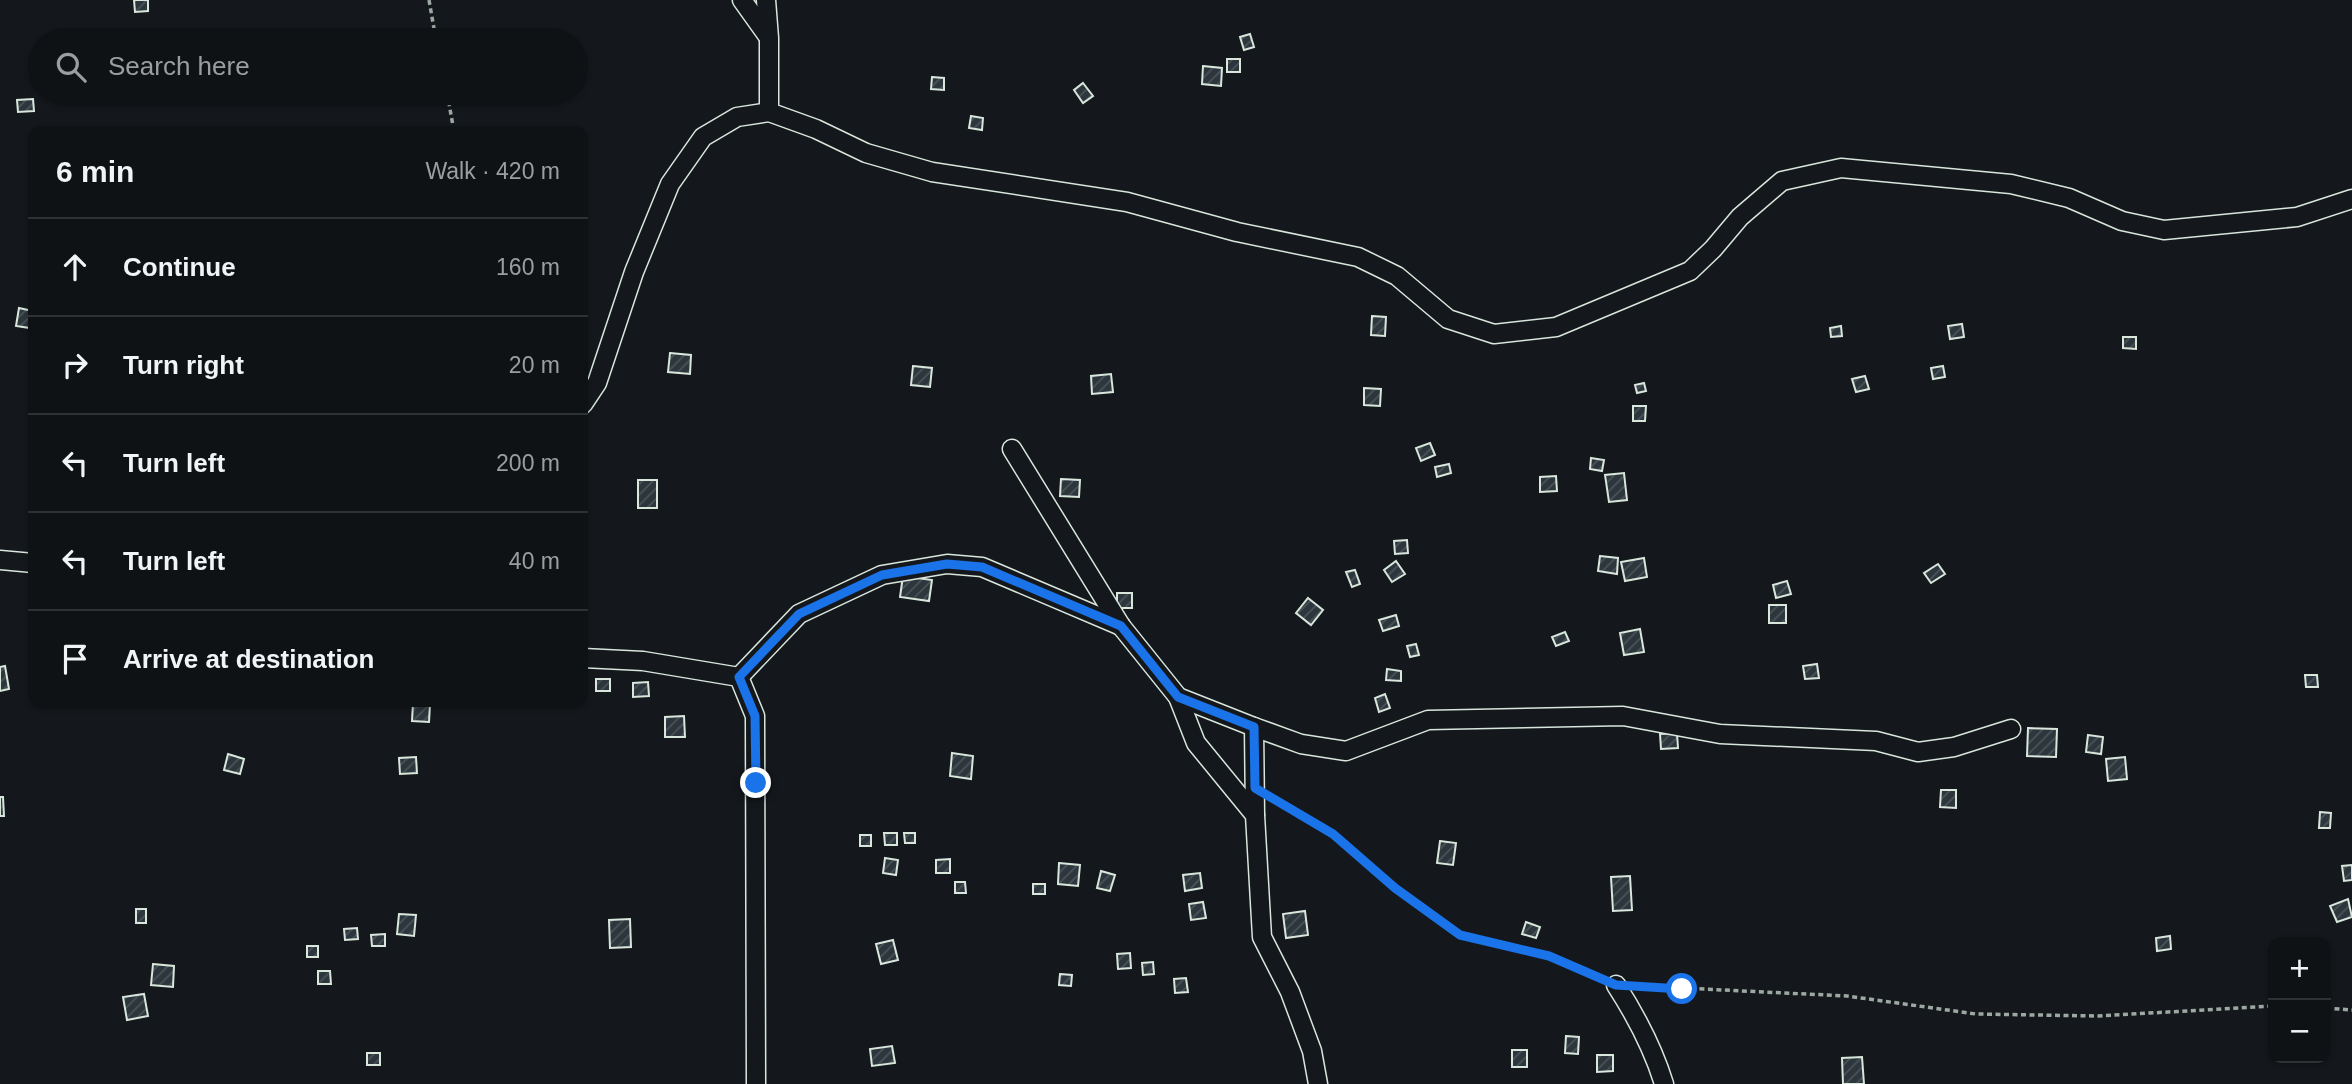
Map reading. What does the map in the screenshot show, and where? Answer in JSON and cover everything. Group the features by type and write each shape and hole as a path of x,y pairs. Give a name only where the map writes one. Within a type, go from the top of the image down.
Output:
{"street":[{"path":"742,0 769,38"},
{"path":"766,0 769,112"},
{"path":"588,396 597,383 634,272 670,184 703,137 737,117 769,112 816,129 866,153 932,172 1127,202 1237,232 1358,257 1397,276 1448,319 1494,334 1556,327 1690,271 1740,217 1782,181 1841,169 2011,184 2069,198 2122,221 2164,230 2297,217 2352,199"},
{"path":"1012,449 1121,626 1178,697 1196,743 1255,815"},
{"path":"0,560 28,563"},
{"path":"739,677 799,614 882,575 947,564 982,567 1121,626"},
{"path":"588,658 642,662 739,677"},
{"path":"739,677 755,716 756,1084"},
{"path":"1178,697 1301,744 1346,751 1428,719 1623,716 1720,734 1876,741 1919,752 1954,747 2011,729"},
{"path":"1254,727 1255,815 1262,937 1290,992 1312,1051 1318,1084"},
{"path":"1616,985 1635,1015 1657,1060 1664,1084"}],"path":[{"path":"429,0 434,28"},
{"path":"449,105 453,126"},
{"path":"1255,788 1333,834 1395,888 1460,935 1549,956 1616,985 1847,996 1976,1014 2098,1016 2268,1006"},
{"path":"2331,1008 2352,1010"}],"building":[{"path":"134,0 148,0 148,11 135,12"},
{"path":"1250,34 1254,47 1244,50 1240,37"},
{"path":"1227,59 1240,59 1240,72 1227,72"},
{"path":"1203,66 1222,68 1221,86 1202,84"},
{"path":"932,77 944,78 944,90 931,89"},
{"path":"1083,83 1093,96 1083,103 1074,90"},
{"path":"28,99 28,105 34,105 34,111 18,112 17,100"},
{"path":"971,116 983,118 982,130 969,128"},
{"path":"19,308 28,310 28,328 16,326"},
{"path":"1372,316 1386,317 1385,336 1371,335"},
{"path":"1962,324 1964,337 1950,339 1948,326"},
{"path":"1841,326 1842,336 1831,337 1830,328"},
{"path":"2123,337 2136,337 2136,349 2123,348"},
{"path":"670,353 691,355 690,374 668,372"},
{"path":"913,366 932,368 930,387 911,385"},
{"path":"1943,366 1945,377 1933,379 1931,368"},
{"path":"1111,374 1113,392 1092,394 1091,376"},
{"path":"1865,376 1869,389 1856,392 1852,379"},
{"path":"1644,383 1646,391 1637,393 1635,385"},
{"path":"1364,388 1381,389 1380,406 1364,405"},
{"path":"1633,406 1646,406 1645,421 1633,421"},
{"path":"1430,443 1435,455 1421,461 1416,448"},
{"path":"1591,458 1604,460 1602,471 1590,469"},
{"path":"1449,464 1451,473 1437,477 1435,467"},
{"path":"1624,473 1627,500 1609,502 1605,475"},
{"path":"1556,476 1557,491 1540,492 1540,477"},
{"path":"1061,479 1080,480 1079,497 1060,496"},
{"path":"638,480 657,480 657,508 638,508"},
{"path":"1407,540 1408,553 1395,554 1394,541"},
{"path":"1600,556 1618,558 1617,574 1598,571"},
{"path":"1644,558 1647,577 1625,581 1621,562"},
{"path":"1396,561 1405,574 1392,582 1384,570"},
{"path":"1938,564 1945,574 1931,583 1924,573"},
{"path":"1355,570 1360,584 1352,587 1346,572"},
{"path":"903,576 932,580 929,601 900,597"},
{"path":"1787,581 1791,594 1776,598 1773,585"},
{"path":"1117,593 1132,593 1132,608 1117,608"},
{"path":"1308,598 1323,610 1311,625 1296,613"},
{"path":"1769,605 1786,605 1786,623 1769,623"},
{"path":"1396,615 1399,626 1383,631 1379,620"},
{"path":"1640,629 1644,652 1624,655 1620,633"},
{"path":"1565,632 1569,641 1556,646 1552,637"},
{"path":"1416,644 1419,655 1410,657 1407,646"},
{"path":"1817,664 1819,678 1805,679 1803,666"},
{"path":"5,666 9,689 0,691 0,667"},
{"path":"1387,669 1401,671 1401,681 1386,680"},
{"path":"2305,675 2317,675 2318,687 2306,687"},
{"path":"596,679 610,679 610,691 596,691"},
{"path":"648,682 649,696 633,697 633,683"},
{"path":"1385,694 1390,708 1379,712 1375,698"},
{"path":"413,707 430,707 429,722 412,721"},
{"path":"684,716 685,737 665,737 665,717"},
{"path":"2028,728 2057,729 2056,757 2027,756"},
{"path":"1677,733 1678,748 1661,749 1660,734"},
{"path":"2088,735 2103,737 2101,754 2086,752"},
{"path":"952,753 973,756 971,779 950,776"},
{"path":"228,754 244,759 240,774 224,770"},
{"path":"416,757 417,773 400,774 399,758"},
{"path":"2125,757 2127,779 2108,781 2106,759"},
{"path":"1941,790 1956,790 1956,808 1940,807"},
{"path":"0,797 3,797 4,816 0,816"},
{"path":"2320,812 2331,813 2330,828 2319,828"},
{"path":"884,833 897,833 897,845 885,845"},
{"path":"904,833 915,833 915,843 905,843"},
{"path":"860,835 871,835 871,846 860,846"},
{"path":"1440,841 1456,843 1453,865 1437,863"},
{"path":"885,858 898,860 896,875 883,873"},
{"path":"950,859 950,873 936,873 936,860"},
{"path":"1059,863 1080,865 1078,886 1058,884"},
{"path":"2352,865 2352,880 2344,881 2342,866"},
{"path":"1101,871 1115,875 1110,891 1097,888"},
{"path":"1200,873 1202,888 1185,891 1183,875"},
{"path":"1630,876 1632,910 1613,911 1611,877"},
{"path":"955,882 965,882 966,893 955,893"},
{"path":"1033,884 1045,884 1045,894 1033,894"},
{"path":"2348,899 2352,917 2337,922 2330,906"},
{"path":"1203,902 1206,918 1191,920 1189,904"},
{"path":"136,909 146,909 146,923 136,923"},
{"path":"1305,911 1308,935 1286,938 1283,914"},
{"path":"399,914 416,915 414,936 397,934"},
{"path":"630,919 631,947 610,948 609,920"},
{"path":"1526,922 1540,927 1536,938 1522,934"},
{"path":"357,928 358,939 345,940 344,929"},
{"path":"385,934 385,946 372,946 371,935"},
{"path":"2170,936 2171,949 2157,951 2156,938"},
{"path":"893,940 898,960 881,964 876,944"},
{"path":"307,946 318,946 318,957 307,957"},
{"path":"1130,953 1131,968 1118,969 1117,954"},
{"path":"1153,962 1154,974 1143,975 1142,963"},
{"path":"153,964 174,966 173,987 151,985"},
{"path":"318,971 330,971 331,984 318,984"},
{"path":"1060,974 1072,975 1071,986 1059,985"},
{"path":"1186,978 1188,992 1175,993 1174,979"},
{"path":"144,994 148,1016 127,1020 123,997"},
{"path":"1566,1036 1579,1037 1578,1054 1565,1053"},
{"path":"892,1046 895,1063 872,1066 870,1049"},
{"path":"1512,1050 1527,1050 1527,1067 1512,1067"},
{"path":"367,1053 380,1053 380,1065 367,1065"},
{"path":"1597,1055 1613,1055 1613,1071 1597,1072"},
{"path":"1862,1057 1864,1084 1843,1084 1842,1058"}],"route":[{"path":"756,783 755,716 739,677 799,614 882,575 947,564 982,567 1121,626 1178,697 1254,727 1255,788 1333,834 1395,888 1460,935 1549,956 1616,985 1682,989"}]}
